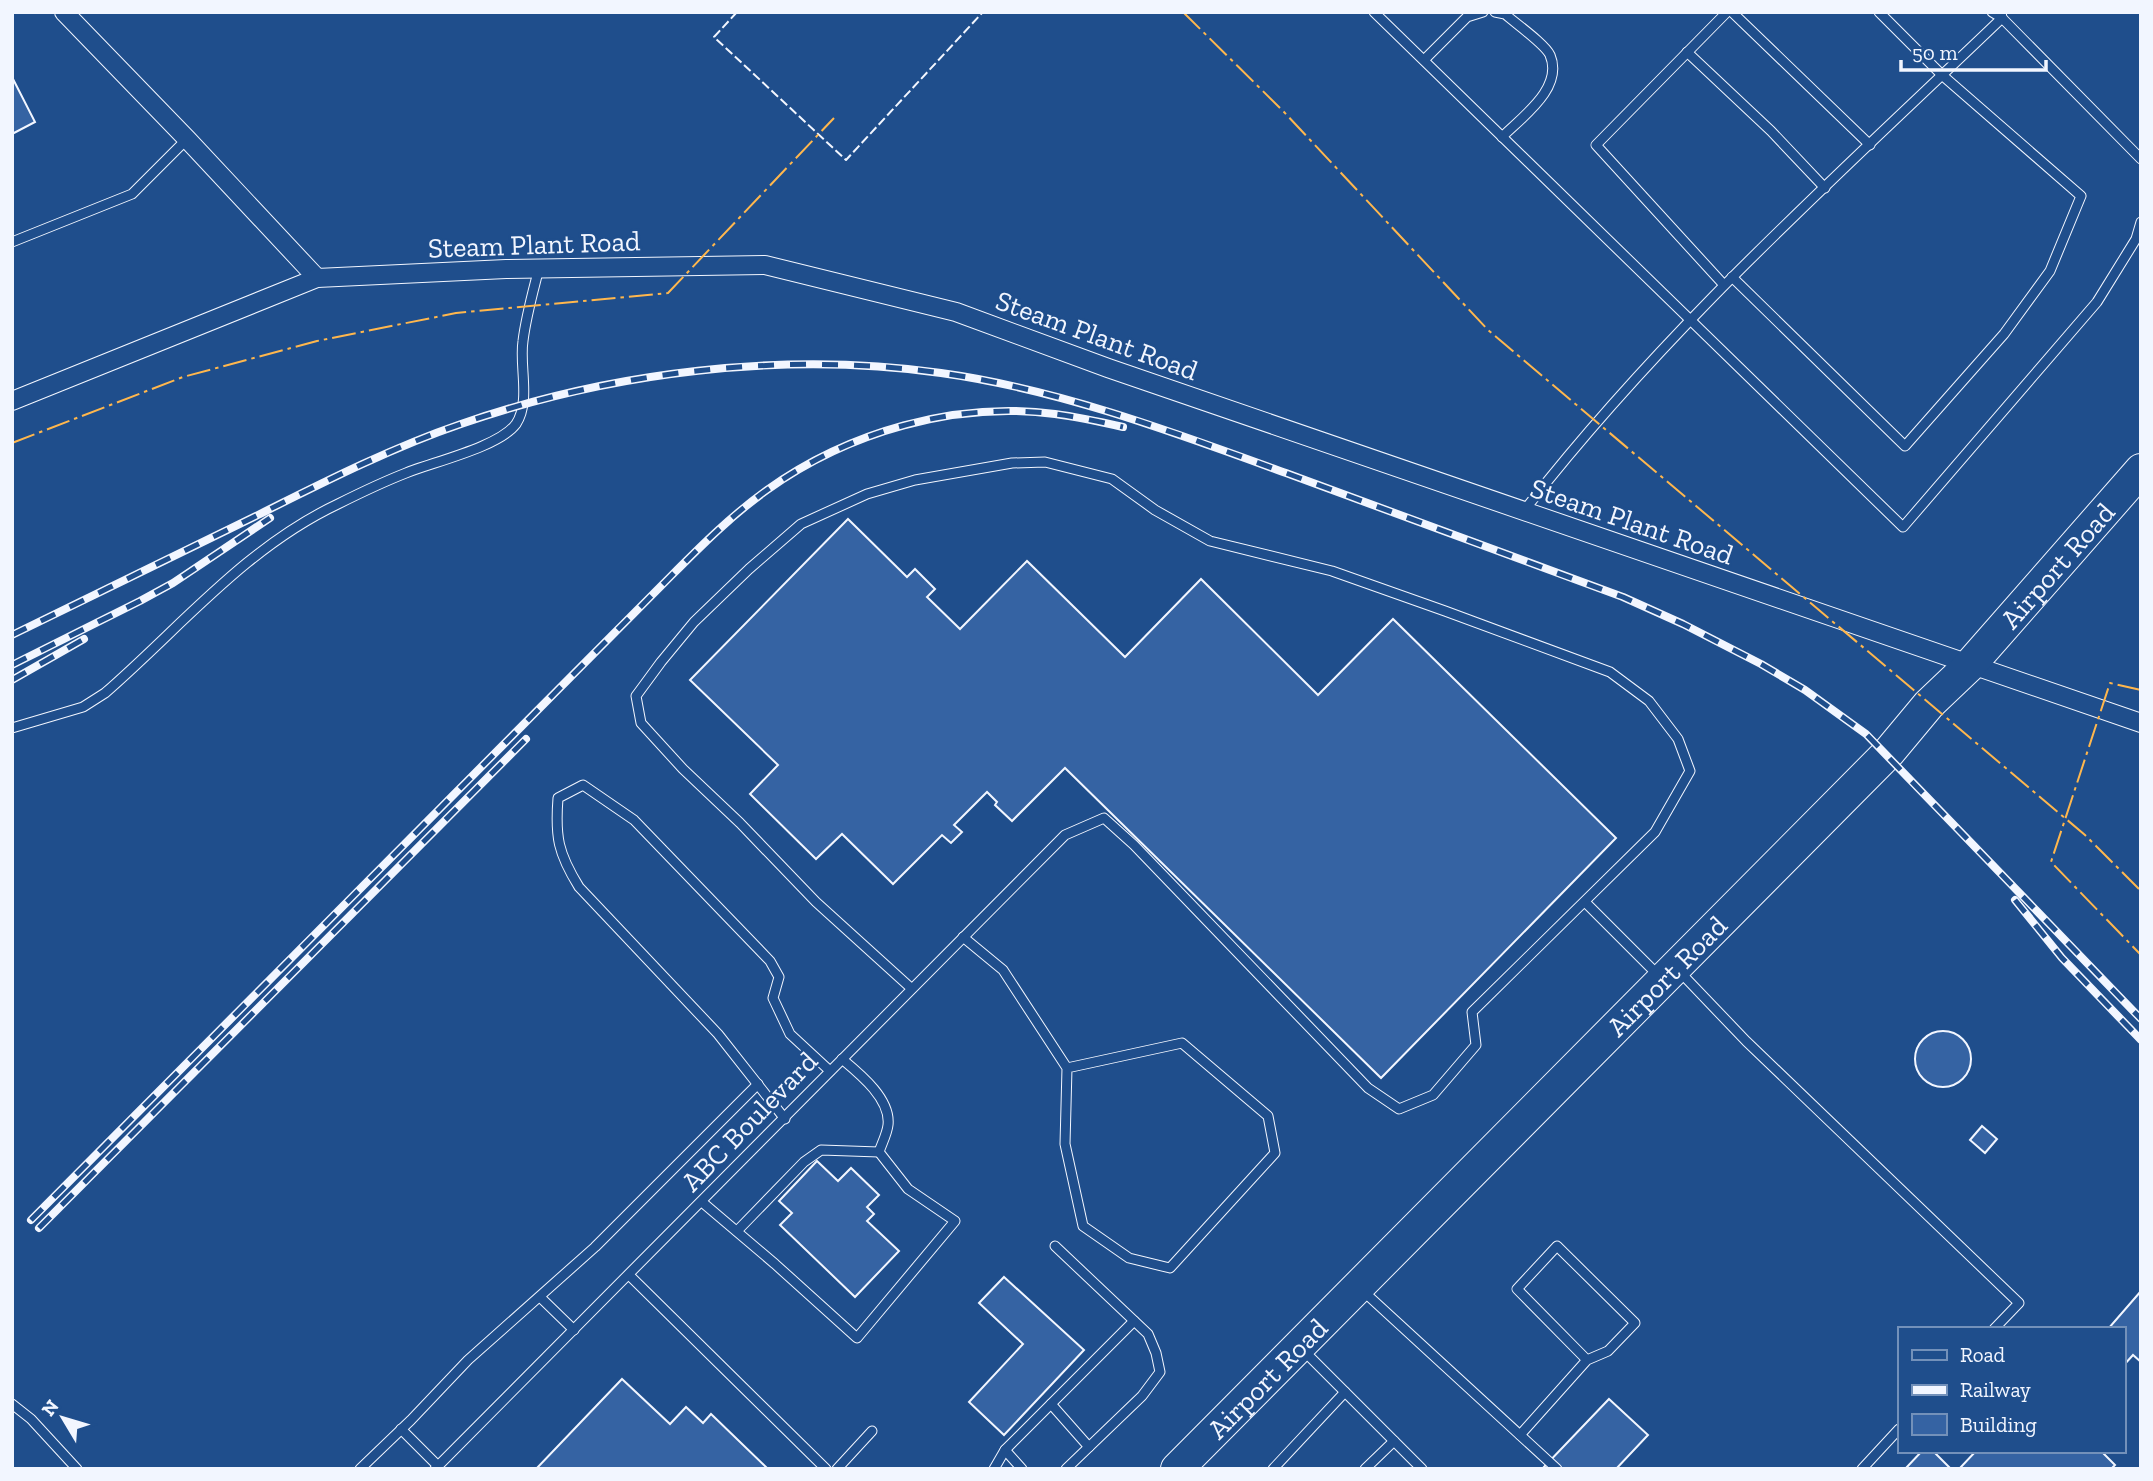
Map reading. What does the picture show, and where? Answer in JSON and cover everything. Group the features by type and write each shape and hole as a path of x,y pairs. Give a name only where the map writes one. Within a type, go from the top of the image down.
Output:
{"highway":[{"name":"Airport Road","path":"1177,1469 1889,752 1929,704 1969,666 2141,470"}],"street":[{"path":"64,12 317,278"},
{"name":"Steam Plant Road","path":"12,401 317,278 539,268 765,265 956,312 1108,368 1523,512 2141,723"}],"lane":[{"path":"1374,12 1903,527 2097,302 2136,239 2141,222"},
{"path":"1423,60 1466,17 1482,12"},
{"path":"1495,12 1505,14 1549,53 1553,68 1547,92 1502,137"},
{"path":"1724,285 1596,145 1688,52 1730,12 1870,145"},
{"path":"1732,277 1905,446 2004,334 2050,271 2081,196 1942,75 1879,12"},
{"path":"1993,12 2001,15 2141,159"},
{"path":"1523,512 1569,452 1689,320 2001,15"},
{"path":"1688,52 1762,122 1825,188"},
{"path":"12,242 132,194 187,139"},
{"path":"12,728 83,707 105,693 240,567 285,533 336,505 404,474 486,444 507,433 517,422 523,404 523,342 539,268"},
{"path":"912,989 816,902 675,760 641,723 636,696 694,622 749,569 802,524 867,494 915,480 1012,463 1045,462 1112,479 1155,510 1210,541 1332,571 1445,611 1610,672 1649,701 1678,739 1690,771 1655,832 1585,902 1746,1041 2019,1303 1996,1327"},
{"path":"785,1119 718,1034 579,887 563,860 556,824 558,798 583,785 634,820 769,961 779,977 773,998 790,1034 830,1071"},
{"name":"ABC Boulevard","path":"437,1468 1065,835 1104,818 1134,845 1368,1088 1399,1109 1433,1096 1476,1045 1472,1012 1585,902"},
{"path":"963,937 1003,970 1067,1068 1065,1144 1083,1226 1129,1258 1170,1268 1276,1153 1268,1116 1182,1043 1067,1068"},
{"path":"842,1059 874,1088 888,1117 888,1129 879,1152"},
{"path":"360,1469 468,1360 641,1202 758,1084"},
{"path":"702,1202 857,1338 955,1221 908,1189 879,1152 821,1150 804,1162 737,1231"},
{"path":"1055,1246 1148,1334 1160,1372 1142,1396 1066,1469"},
{"path":"1520,1435 1587,1360 1608,1351 1635,1323 1557,1246 1517,1289 1587,1360"},
{"path":"629,1275 826,1469"},
{"path":"1358,1287 1557,1469"},
{"path":"540,1297 574,1330"},
{"path":"994,1469 1005,1450 1134,1321"},
{"path":"1299,1346 1422,1469"},
{"path":"1273,1469 1345,1392"},
{"path":"12,1404 31,1419 76,1469"},
{"path":"1051,1404 1089,1447"},
{"path":"401,1429 437,1468"},
{"path":"1862,1469 1898,1430"},
{"path":"836,1469 872,1431"},
{"path":"1365,1469 1394,1441"},
{"path":"1005,1450 1022,1469"}],"building":[{"path":"12,77 35,122 12,134"},
{"path":"848,519 907,577 915,569 935,589 927,597 960,629 1027,561 1125,657 1201,579 1318,695 1393,619 1616,838 1381,1078 1065,768 1012,821 995,805 997,802 987,792 954,825 962,832 951,843 942,835 893,884 842,834 816,859 750,794 778,765 690,680"},
{"path":"1937,1031 1949,1031 1959,1035 1967,1043 1971,1059 1967,1075 1959,1083 1949,1087 1937,1087 1927,1083 1919,1075 1915,1065 1915,1053 1919,1043 1927,1035"},
{"path":"1982,1126 1997,1139 1985,1153 1970,1140"},
{"path":"817,1161 838,1181 851,1168 879,1195 867,1207 874,1214 867,1221 899,1251 855,1297 780,1225 792,1213 779,1201"},
{"path":"1004,1277 1084,1350 1004,1435 969,1402 1023,1344 979,1303"},
{"path":"2141,1291 2141,1362 2133,1355 2125,1364 2125,1327 2110,1327"},
{"path":"622,1379 670,1424 686,1407 703,1423 711,1414 768,1469 536,1469"},
{"path":"1609,1399 1648,1435 1616,1469 1542,1469"},
{"path":"1920,1453 1935,1453 1951,1469 1905,1469"},
{"path":"1974,1453 2103,1453 2115,1465 2111,1469 1959,1469"}],"railway":[{"path":"12,635 358,466 435,433 518,406 637,379 759,366 821,364 881,367 985,380 1116,414 1286,473 1623,597 1761,664 1805,690 1866,734 2141,1019"},
{"path":"31,1220 683,564 729,520 767,490 832,452 867,437 941,417 1017,411 1064,415 1123,427"},
{"path":"12,665 173,583 270,518"},
{"path":"12,680 84,639"},
{"path":"39,1228 526,739"},
{"path":"2015,900 2062,958 2141,1040"}],"fence":[{"path":"737,12 714,37 846,160 983,12"}],"power":[{"path":"1183,12 1284,112 1488,330 2085,835 2141,891"},
{"path":"12,443 183,377 317,341 456,313 668,293 834,118"},
{"path":"2141,690 2110,683 2051,862 2141,955"}]}
